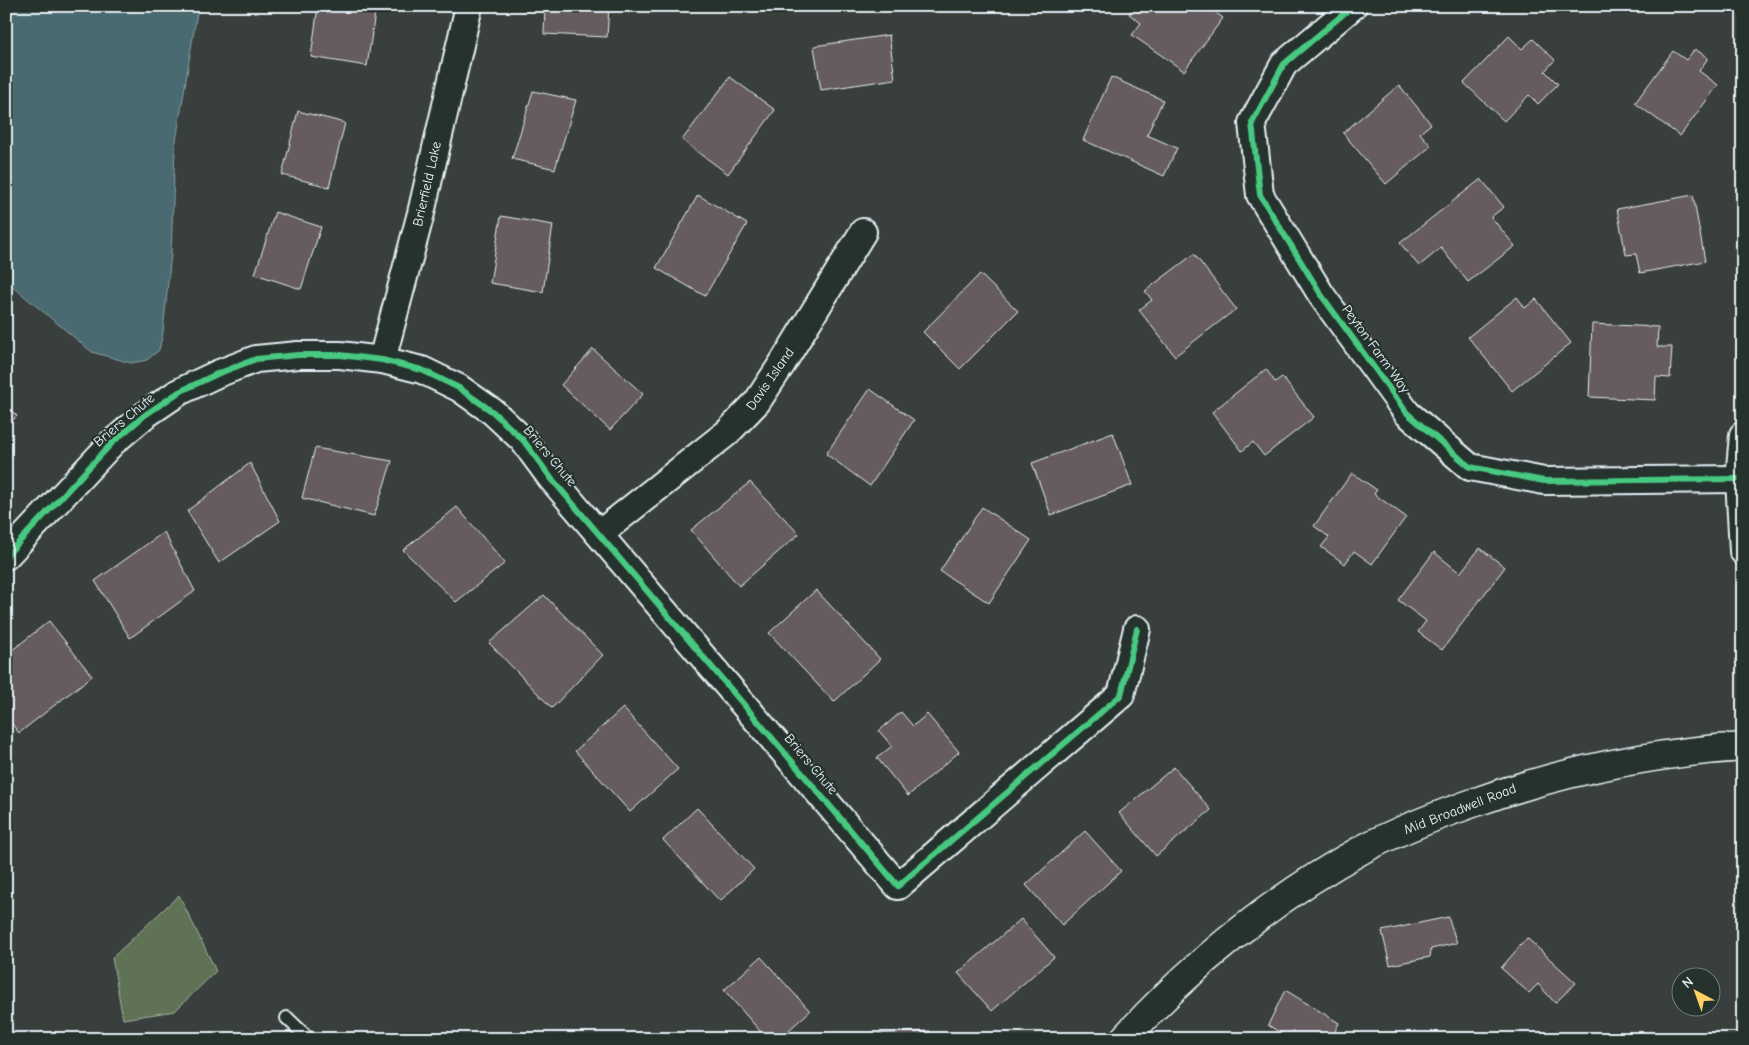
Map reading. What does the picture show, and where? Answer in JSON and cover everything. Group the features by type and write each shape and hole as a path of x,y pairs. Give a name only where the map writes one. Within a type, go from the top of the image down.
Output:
{"street":[{"name":"Brierfield Lake","path":"382,360 421,213 469,6"},
{"name":"Peyton Farm Way","path":"1353,6 1284,64 1252,123 1260,195 1322,296 1407,413 1470,467 1544,481 1739,479"},
{"name":"Davis Island","path":"599,534 728,432 757,402 862,232"},
{"name":"Briers Chute","path":"6,556 112,442 144,415 179,392 217,374 256,360 298,355 340,355 382,360 422,370 459,388 493,412 523,440 551,478 898,886 1121,695 1137,629"},
{"path":"1743,435 1739,479 1743,551"},
{"name":"Mid Broadwell Road","path":"1124,1039 1150,1010 1207,958 1283,899 1363,850 1423,820 1516,787 1632,759 1692,750 1743,747"}],"lane":[{"path":"287,1018 309,1039"}],"green space":[{"path":"179,895 216,971 175,1011 123,1019 112,958"}],"water":[{"path":"6,6 198,6 175,147 171,253 163,332 159,350 147,360 131,363 92,352 6,281"}],"building":[{"path":"318,6 376,6 367,66 311,57"},
{"path":"545,6 609,6 607,37 544,34"},
{"path":"1134,6 1207,6 1223,18 1184,71 1132,35 1141,23 1129,14"},
{"path":"889,35 895,79 821,90 814,46"},
{"path":"1509,36 1522,49 1533,39 1555,60 1545,71 1558,84 1538,104 1529,95 1504,121 1464,83"},
{"path":"1695,49 1708,58 1699,71 1718,85 1680,136 1635,103 1673,51 1686,60"},
{"path":"730,77 775,110 728,174 682,140"},
{"path":"1111,77 1163,100 1147,135 1177,148 1164,176 1083,140"},
{"path":"1399,85 1431,124 1420,133 1431,146 1386,184 1343,133"},
{"path":"533,91 576,100 555,169 512,159"},
{"path":"298,111 345,123 329,187 282,175"},
{"path":"1481,179 1504,207 1491,217 1515,246 1468,282 1441,248 1419,266 1400,243"},
{"path":"698,195 747,224 705,296 656,268"},
{"path":"1693,195 1705,261 1640,273 1636,254 1626,255 1617,209"},
{"path":"275,212 321,227 301,289 255,274"},
{"path":"501,216 553,225 543,292 490,283"},
{"path":"1194,254 1236,309 1175,356 1139,310 1152,300 1145,291"},
{"path":"980,274 1018,311 960,369 923,332"},
{"path":"1517,297 1525,308 1536,299 1571,343 1512,391 1468,337"},
{"path":"1592,324 1658,327 1657,347 1672,347 1670,378 1656,377 1655,400 1589,397"},
{"path":"593,349 643,394 610,430 561,385"},
{"path":"1266,369 1275,382 1282,377 1314,417 1264,456 1253,442 1242,451 1212,412"},
{"path":"870,389 914,420 870,486 826,454"},
{"path":"6,405 17,416 6,427"},
{"path":"1113,433 1132,485 1051,515 1032,463"},
{"path":"315,448 392,461 374,516 302,498"},
{"path":"250,463 280,521 219,563 187,511"},
{"path":"1352,473 1377,490 1374,494 1406,517 1372,564 1354,551 1345,564 1321,547 1329,537 1314,526"},
{"path":"750,482 799,534 739,586 691,530"},
{"path":"457,507 505,563 456,602 403,550"},
{"path":"982,507 1031,540 989,603 940,571"},
{"path":"164,532 195,591 130,638 95,581"},
{"path":"1480,548 1505,567 1442,650 1418,632 1426,621 1398,600 1434,552 1460,573"},
{"path":"816,590 880,659 834,702 769,633"},
{"path":"544,595 603,655 552,708 489,643"},
{"path":"49,621 92,676 19,733 6,716 6,655"},
{"path":"623,708 678,769 630,812 575,751"},
{"path":"901,712 913,726 927,714 959,752 908,796 877,758 892,746 879,731"},
{"path":"1174,767 1211,810 1156,856 1119,813"},
{"path":"697,808 754,869 720,901 663,840"},
{"path":"1085,831 1121,871 1062,925 1026,885"},
{"path":"1448,917 1457,943 1431,949 1430,957 1390,965 1382,931"},
{"path":"1021,919 1054,957 992,1011 958,973"},
{"path":"1527,938 1576,983 1555,1003 1538,984 1529,993 1501,968"},
{"path":"761,957 810,1011 779,1039 767,1039 724,990"},
{"path":"1285,990 1339,1023 1335,1031 1344,1039 1290,1039 1268,1025"},
{"path":"930,1031 930,1039 855,1039 855,1035"}],"cycle path":[{"path":"1353,6 1284,64 1252,123 1260,195 1322,296 1407,413 1470,467 1544,481 1739,479"},
{"path":"6,556 113,442 145,415 179,392 217,374 256,359 298,355 340,355 382,360 422,370 459,388 493,412 523,440 551,478 898,886 1121,695 1137,629"}]}
